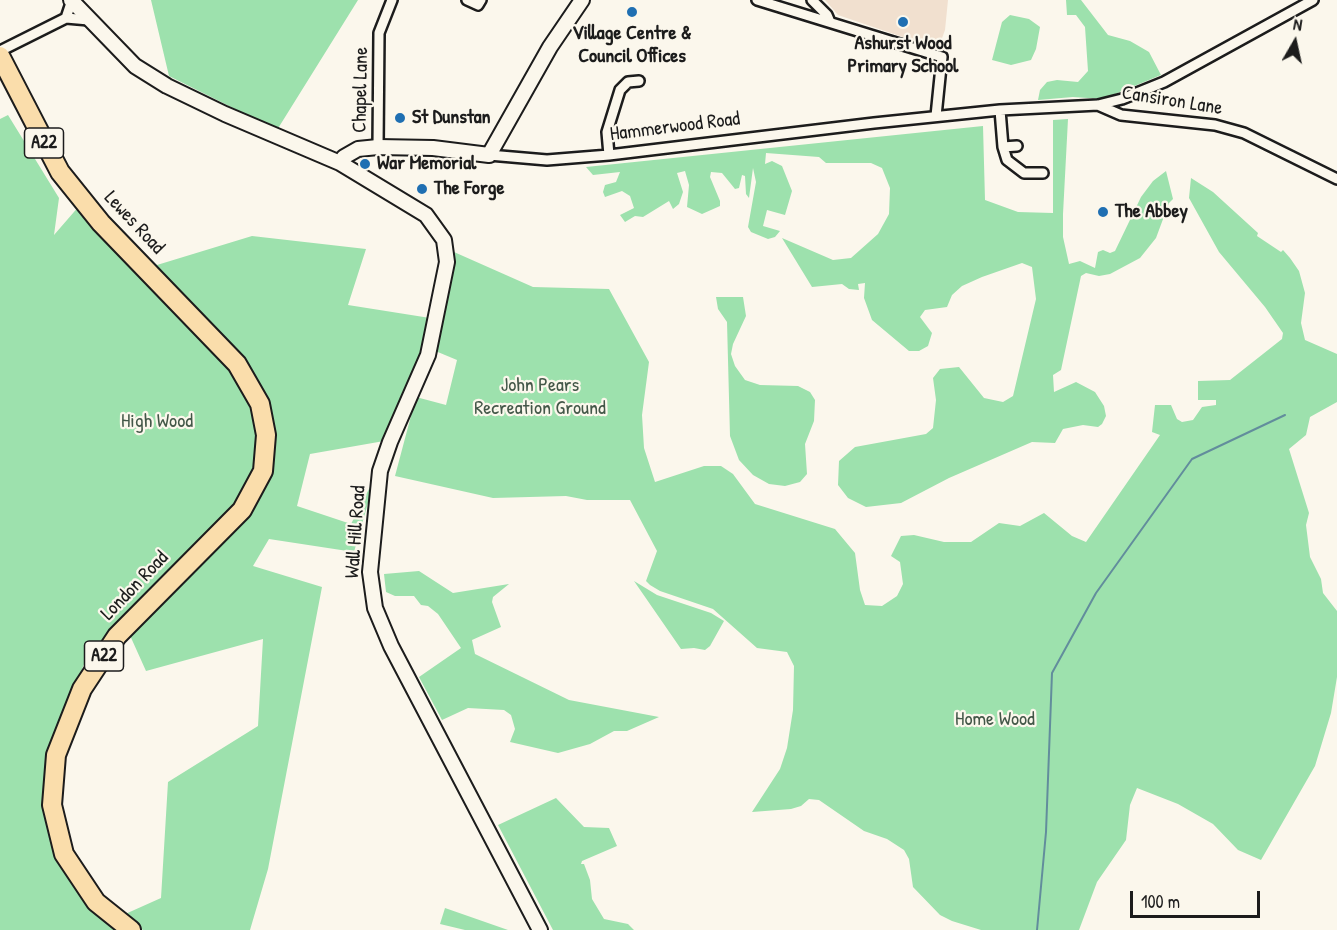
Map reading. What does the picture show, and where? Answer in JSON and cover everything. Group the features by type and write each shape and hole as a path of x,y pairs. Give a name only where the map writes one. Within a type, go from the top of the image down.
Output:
{"highway":[{"name":"Lewes Road","path":"0,56 60,172 101,223 237,364 260,404"},
{"name":"London Road","path":"131,930 96,902 64,854 52,805 56,755 82,689 117,636 242,510 263,471 266,435 260,404"}],"street":[{"path":"66,18 71,0"},
{"path":"71,0 135,66 167,86 225,114 340,163"},
{"name":"Chapel Lane","path":"378,147 379,33 393,0"},
{"path":"467,0 478,5 482,0"},
{"path":"489,155 550,47 582,0"},
{"path":"757,0 942,57 936,116"},
{"path":"812,0 827,15 830,22"},
{"name":"Hammerwood Road","path":"340,163 358,149 378,147 440,148 547,160 609,155 936,116 1098,105 1122,99 1164,82 1313,0"},
{"path":"0,51 66,18 89,20"},
{"path":"609,155 607,132 620,90 628,82 639,81"},
{"name":"Cansiron Lane","path":"1098,105 1121,115 1215,125 1244,133 1337,179"},
{"path":"1000,110 1003,147 1007,160 1017,170 1024,173 1043,173"},
{"path":"1003,147 1017,146"},
{"name":"Wall Hill Road","path":"340,163 426,215 434,222 446,250 447,262 428,355 390,442 380,471 374,516 371,581 375,608 391,646 540,930"}],"shaded area":[{"name":"Ashurst Wood Primary School","path":"825,0 948,0 945,30 938,49 838,15"}],"green space":[{"path":"151,0 358,0 277,130 169,76"},
{"path":"1066,0 1081,0 1108,35 1130,41 1149,52 1161,75 1103,99 1073,97 1038,100 1040,90 1047,82 1057,80 1078,82 1088,71 1085,27 1076,15 1067,15"},
{"path":"1010,15 1029,19 1040,27 1036,49 1031,60 1011,65 992,60 1002,22"},
{"name":"High Wood","path":"8,115 59,198 54,235 80,205 157,265 252,236 366,249 348,305 430,318 415,376 384,441 310,454 297,506 351,524 370,487 372,489 354,552 269,539 253,566 322,587 268,869 250,930 143,930 123,915 161,898 168,782 258,726 263,639 146,671 128,631 85,662 48,750 43,803 118,930 0,930 0,119"},
{"path":"1068,119 1063,237 1069,264 1080,261 1095,268 1098,252 1115,251 1141,197 1153,181 1166,171 1173,199 1169,203 1156,238 1140,258 1110,274 1099,276 1086,273 1081,276 1061,370 1053,375 1054,392 1076,382 1095,392 1104,406 1106,416 1102,424 1098,427 1083,425 1063,429 1055,443 1032,442 949,478 901,503 866,507 848,498 838,485 839,461 855,447 926,434 933,428 936,400 933,378 940,369 959,367 984,398 1003,402 1013,396 1036,299 1032,267 1022,263 982,277 962,286 952,295 947,307 925,310 920,317 932,333 928,346 919,351 909,351 872,320 864,298 865,283 858,284 859,290 849,289 842,284 812,287 782,238 833,260 851,258 878,234 889,214 890,188 882,168 871,163 826,163 819,157 766,153 765,164 772,161 782,166 792,191 785,215 767,210 763,226 780,231 775,237 768,239 751,232 748,227 756,182 753,168 749,198 746,194 745,176 742,175 739,188 735,189 722,173 711,172 710,177 720,206 702,214 687,207 689,185 685,171 677,173 683,192 679,204 673,209 669,201 643,217 635,216 625,222 620,215 634,208 630,196 622,191 605,197 603,192 605,185 616,182 620,172 593,175 586,167 983,126 985,200 1018,212 1053,213 1053,120"},
{"name":"Home Wood","path":"1191,178 1213,192 1258,233 1257,236 1281,252 1283,250 1290,258 1299,271 1305,293 1301,323 1305,340 1337,354 1337,402 1310,417 1306,435 1289,449 1309,513 1306,525 1310,557 1321,579 1323,593 1337,611 1337,677 1331,713 1315,766 1261,860 1238,850 1213,824 1178,804 1137,788 1130,805 1126,840 1097,882 1079,930 981,930 952,921 940,915 913,887 909,859 904,850 887,839 864,831 819,800 809,799 801,806 791,809 752,812 780,769 787,748 793,710 794,666 787,652 757,648 713,609 660,591 646,581 657,551 630,500 587,500 566,496 493,498 395,476 416,397 446,405 457,360 433,350 445,286 452,282 454,252 533,287 609,289 649,362 642,415 644,448 655,482 704,466 721,466 733,474 755,504 835,529 855,553 860,590 865,605 882,606 897,596 903,584 900,562 891,556 901,536 914,535 944,542 971,542 999,523 1020,526 1044,513 1072,536 1086,542 1160,435 1152,432 1155,405 1171,405 1177,419 1182,422 1193,420 1202,407 1216,405 1216,400 1198,400 1198,381 1230,380 1282,339 1283,333 1265,307 1219,252 1189,198"},
{"path":"716,297 743,297 746,316 733,344 731,354 735,366 745,380 760,385 798,386 810,392 815,400 814,421 805,444 807,474 800,482 785,486 769,484 753,475 739,460 730,436 727,322 718,309"},
{"path":"419,571 453,593 509,584 493,597 492,602 501,627 472,640 475,654 569,700 659,717 627,731 614,731 590,744 558,753 510,742 515,729 511,715 504,710 468,708 442,720 419,677 461,648 438,614 428,606 421,605 414,596 395,596 386,592 384,574"},
{"path":"634,581 657,595 711,613 724,621 710,646 705,650 681,649"},
{"path":"556,798 584,827 609,828 617,846 582,861 581,864 584,864 590,880 592,899 604,919 628,924 634,930 553,930 498,825"},
{"path":"445,908 508,930 465,930 440,924"}],"waterway":[{"path":"1037,930 1046,832 1052,673 1096,593 1192,459 1285,415"}],"place":[{"name":"Village Centre & Council Offices","path":"632,12"},
{"name":"Ashurst Wood Primary School","path":"903,22"},
{"name":"St Dunstan","path":"400,118"},
{"name":"War Memorial","path":"365,164"},
{"name":"The Forge","path":"422,189"},
{"name":"The Abbey","path":"1103,212"}],"park label":[{"name":"John Pears Recreation Ground","path":"540,398"}]}
